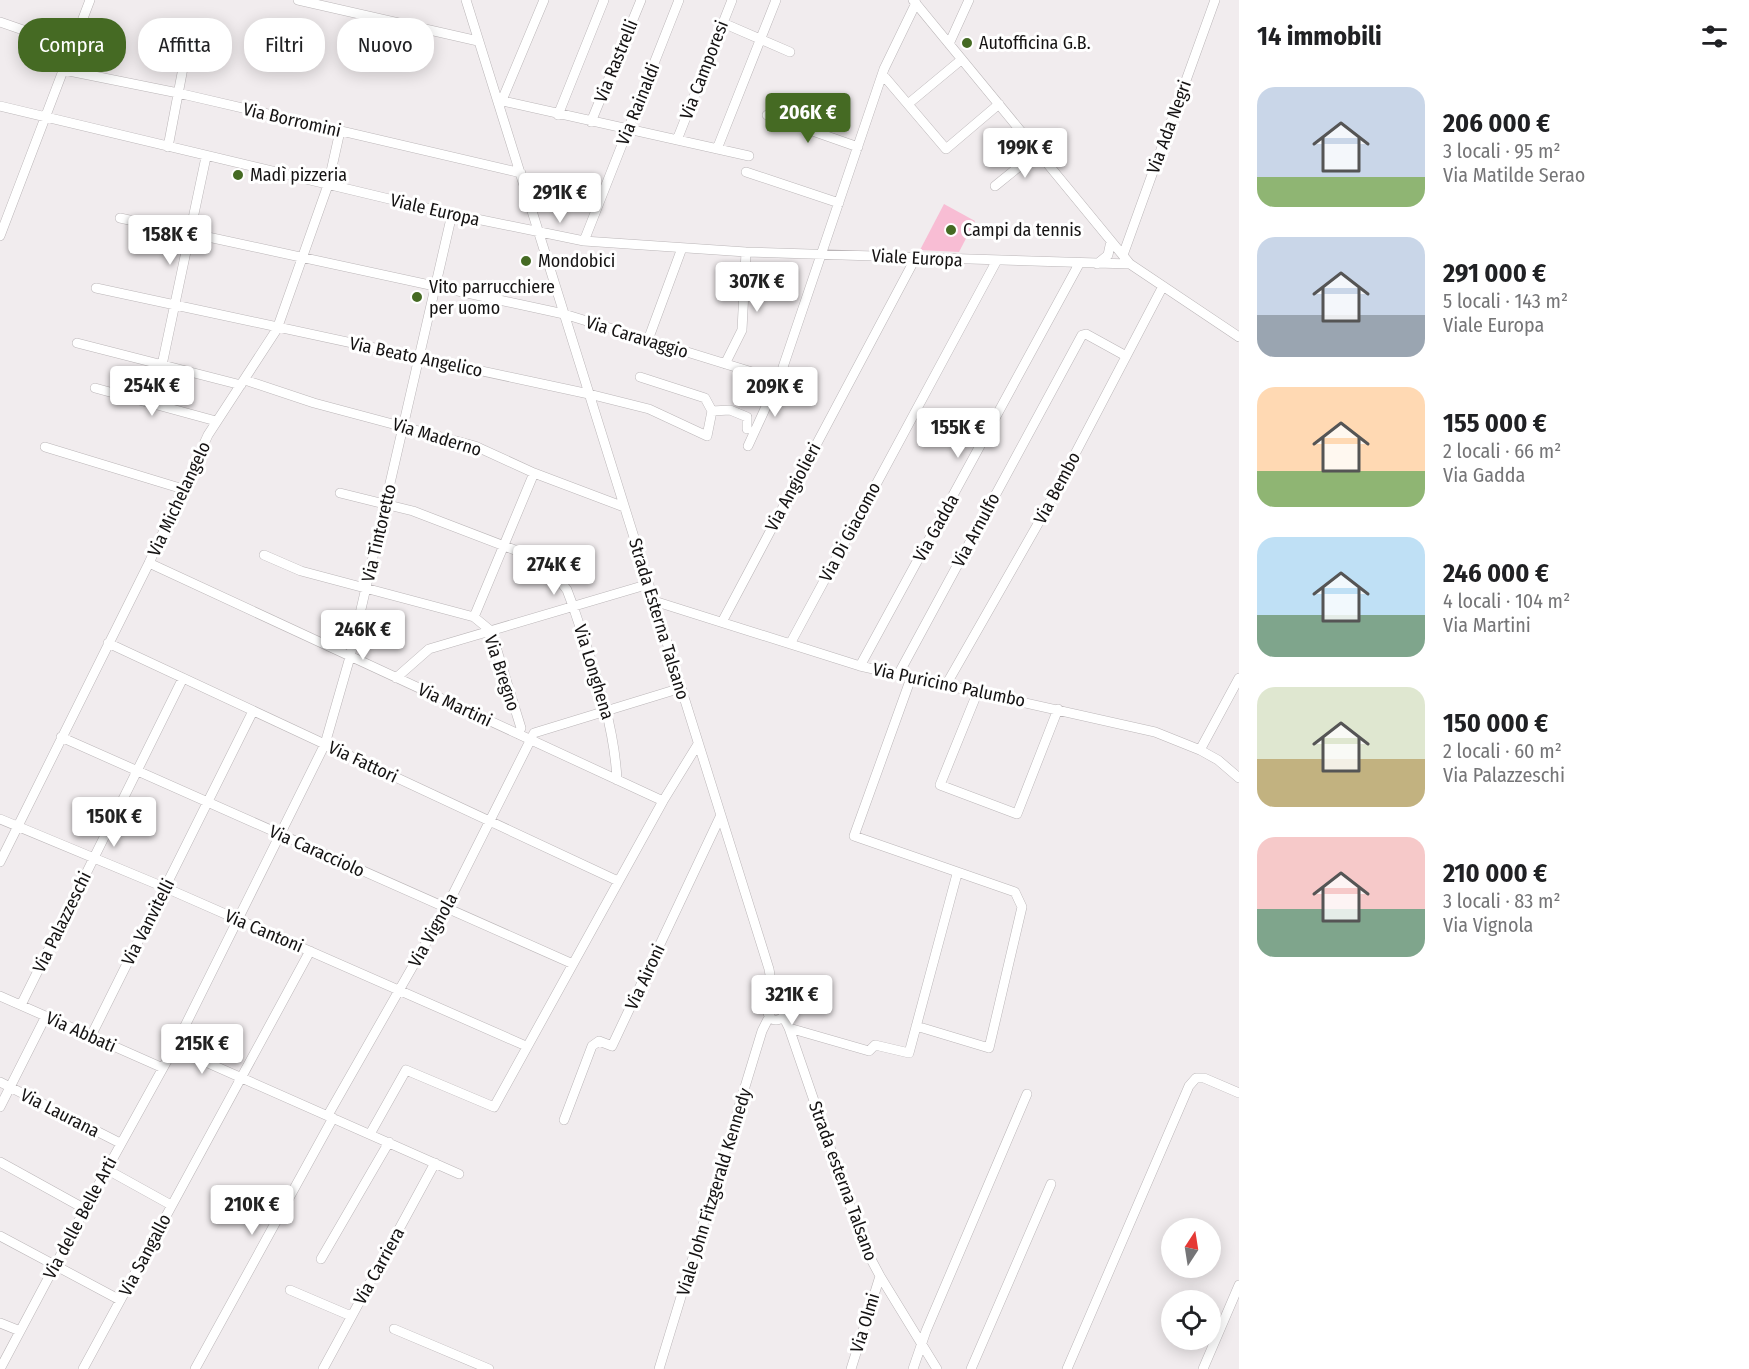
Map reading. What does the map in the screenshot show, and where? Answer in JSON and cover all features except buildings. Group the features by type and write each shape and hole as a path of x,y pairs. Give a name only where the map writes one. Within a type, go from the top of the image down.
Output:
{"street":[{"path":"83,18 90,0"},
{"path":"298,0 478,41"},
{"name":"Strada Esterna Talsano","path":"466,0 478,41 501,103 564,314 769,969 775,1005"},
{"path":"543,0 501,103 749,156"},
{"path":"558,115 604,0"},
{"name":"Via Rastrelli","path":"591,122 641,0"},
{"name":"Via Rainaldi","path":"584,242 679,0"},
{"name":"Via Camporesi","path":"677,141 732,0"},
{"path":"717,149 776,0"},
{"path":"949,44 969,0"},
{"name":"Via Ada Negri","path":"1123,255 1215,0"},
{"path":"748,446 778,380 883,75 914,1 1130,264 1162,288 1239,337"},
{"path":"0,22 18,28"},
{"path":"723,23 790,52"},
{"path":"908,104 961,60"},
{"path":"0,236 63,72"},
{"name":"Via Borromini","path":"74,72 178,93 521,172"},
{"path":"168,147 182,72"},
{"path":"883,75 953,158"},
{"path":"946,150 999,105"},
{"name":"Viale Europa","path":"0,106 328,186 541,235 584,242 746,252 996,262 1130,264"},
{"path":"767,116 858,147"},
{"name":"Via Michelangelo","path":"0,862 149,563 216,421 278,329 328,186 340,131"},
{"path":"995,186 1037,152"},
{"path":"162,365 206,157"},
{"path":"746,172 839,203"},
{"name":"Via Tintoretto","path":"163,1068 239,921 325,744 350,657 452,214"},
{"name":"Via Caravaggio","path":"120,218 435,288 564,314 778,380"},
{"path":"1097,264 1108,255 1111,241"},
{"path":"648,340 682,248"},
{"path":"726,364 742,330 746,252"},
{"name":"Via Angiolieri","path":"722,622 916,257"},
{"name":"Via Di Giacomo","path":"790,644 996,262"},
{"name":"Via Gadda","path":"860,666 1079,264"},
{"name":"Via Beato Angelico","path":"96,288 278,329 589,394 649,409 707,436 712,411"},
{"name":"Via Bembo","path":"946,685 1043,515 1162,288"},
{"name":"Via Arnulfo","path":"898,675 1082,335 1086,334 1126,356"},
{"name":"Via Maderno","path":"77,343 162,365 243,382 475,446 534,473 624,507"},
{"path":"640,377 705,398 712,411 730,410 747,417 747,429"},
{"path":"94,388 216,421"},
{"path":"45,447 183,489"},
{"path":"264,555 301,571 474,617 534,473"},
{"name":"Via Longhena","path":"340,493 413,511 546,562 567,590 573,606 607,711 615,747 617,780"},
{"name":"Via Martini","path":"149,563 663,801"},
{"path":"396,678 429,649 649,584"},
{"name":"Via Puricino Palumbo","path":"654,601 860,666 1155,732 1200,750 1218,760 1239,778"},
{"name":"Via Bregno","path":"474,617 491,631 520,728 518,734"},
{"name":"Via Fattori","path":"108,643 618,881"},
{"name":"Via Palazzeschi","path":"21,1005 183,678"},
{"path":"911,678 854,836 957,874 1015,892 1022,907 989,1048 916,1026"},
{"path":"1200,750 1239,678"},
{"path":"530,740 534,733 681,688"},
{"path":"978,692 940,786 1017,814 1058,709"},
{"name":"Via Vanvitelli","path":"91,1036 253,711"},
{"name":"Via Caracciolo","path":"62,737 573,964"},
{"name":"Via Vignola","path":"195,1369 446,908 530,740"},
{"path":"370,1134 406,1070 494,1107 618,881 698,744"},
{"name":"Via Aironi","path":"564,1120 592,1046 599,1041 612,1046 721,815"},
{"name":"Via Cantoni","path":"0,819 19,824 526,1046"},
{"path":"789,1028 869,1051 875,1045 909,1053 957,874"},
{"name":"Via Sangallo","path":"83,1369 310,951"},
{"name":"Via Abbati","path":"0,996 163,1068"},
{"path":"775,1005 782,1007 783,1016 776,1019 770,1015 770,1009 775,1005"},
{"name":"Viale John Fitzgerald Kennedy","path":"659,1369 762,1031 770,1015"},
{"path":"0,1107 46,1016"},
{"name":"Strada esterna Talsano","path":"783,1016 846,1199 879,1276 937,1369"},
{"path":"174,1048 459,1174"},
{"name":"Via delle Belle Arti","path":"0,1369 120,1143 163,1068"},
{"path":"1067,1369 1189,1086 1196,1078 1204,1078 1239,1093"},
{"name":"Via Laurana","path":"0,1082 120,1143"},
{"path":"913,1369 926,1330 1027,1094"},
{"path":"321,1259 389,1142"},
{"path":"0,1162 85,1209"},
{"name":"Via Carriera","path":"323,1369 435,1163"},
{"path":"106,1169 171,1205"},
{"path":"971,1369 1051,1184"},
{"path":"0,1236 120,1300"},
{"name":"Via Olmi","path":"851,1369 879,1276"},
{"path":"1203,1369 1239,1285"},
{"path":"290,1290 351,1316"},
{"path":"0,1323 20,1331"},
{"path":"394,1329 489,1369"}],"shaded area":[{"name":"Campi da tennis","path":"944,204 975,221 959,252 920,250"}],"place":[{"name":"Autofficina G.B.","path":"967,43"},
{"name":"Madì pizzeria","path":"238,175"},
{"name":"Campi da tennis","path":"951,230"},
{"name":"Mondobici","path":"526,261"},
{"name":"Vito parrucchiere per uomo","path":"417,297"}]}
